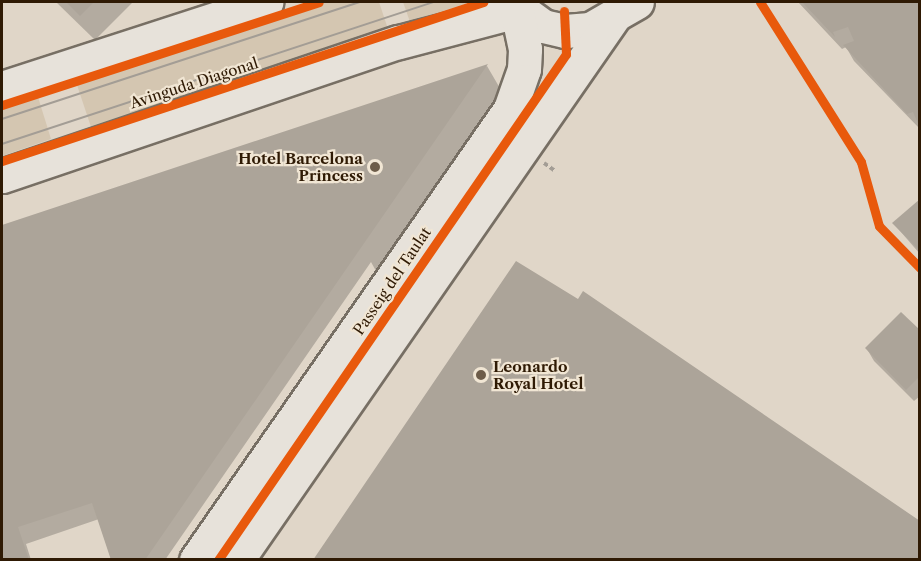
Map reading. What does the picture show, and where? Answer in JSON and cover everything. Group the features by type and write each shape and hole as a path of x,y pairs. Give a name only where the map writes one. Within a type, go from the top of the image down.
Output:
{"street":[{"path":"2,88 266,2"},
{"path":"514,6 543,26 565,31 590,29 625,10"},
{"name":"Avinguda Diagonal","path":"2,176 399,42 514,6"},
{"name":"Passeig del Taulat","path":"196,560 510,109 524,69 525,49 514,6"},
{"path":"237,560 597,46 625,10"}],"path":[{"path":"760,2 861,162 879,226 920,268"},
{"path":"543,162 555,171"}],"shaded area":[{"path":"327,2 379,2 388,29 91,127 77,85"},
{"path":"403,2 471,2 410,22"},
{"path":"38,97 51,139 2,156 2,109"}],"building":[{"path":"66,2 94,2 80,16"},
{"path":"802,2 920,2 920,128 913,112 907,114 843,45 854,41 848,27 833,32 835,37"},
{"path":"488,64 145,560 111,560 92,503 18,527 29,560 2,560 2,225"},
{"path":"920,199 920,251 892,223"},
{"path":"516,261 578,299 583,291 920,521 920,560 313,560"},
{"path":"901,312 920,330 920,376 906,390 865,348"}],"tram line":[{"path":"2,119 359,2"},
{"path":"2,144 435,2"}],"cycle path":[{"path":"2,105 319,2"},
{"path":"2,161 483,2"},
{"path":"760,2 861,162 879,226 920,268"},
{"path":"218,560 566,54 564,11"}],"place":[{"name":"Hotel Barcelona Princess","path":"375,167"},
{"name":"Leonardo Royal Hotel","path":"481,375"}]}
